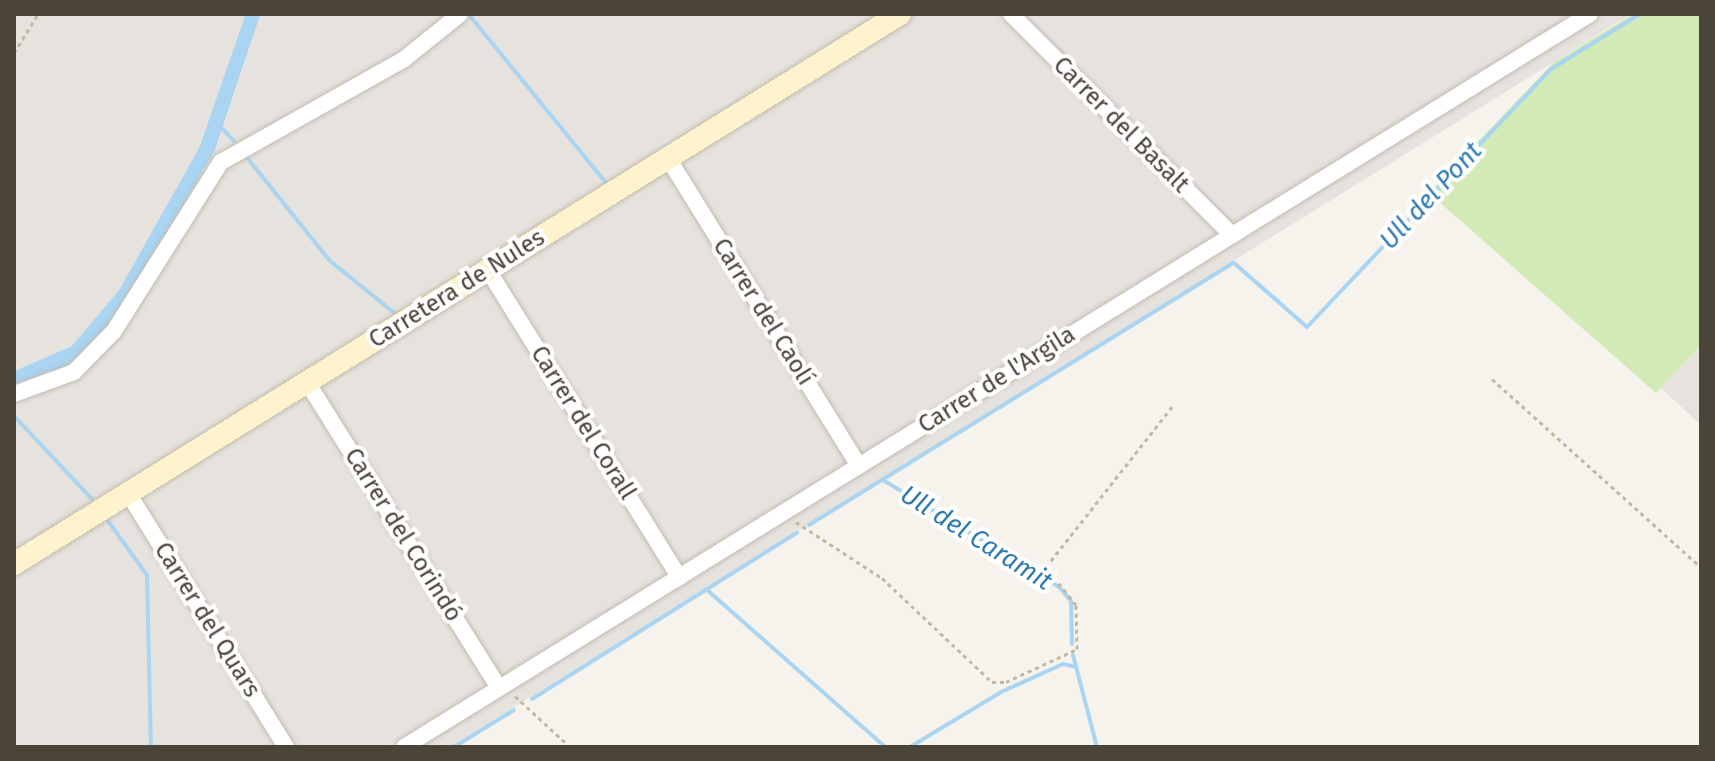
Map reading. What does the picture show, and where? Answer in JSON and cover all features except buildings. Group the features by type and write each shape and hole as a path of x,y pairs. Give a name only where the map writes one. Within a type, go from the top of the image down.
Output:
{"main road":[{"name":"Carretera de Nules","path":"14,564 900,14"}],"street":[{"path":"14,394 74,372 114,331 221,162 403,60 460,14"},
{"name":"Carrer del Basalt","path":"1011,14 1232,235"},
{"name":"Carrer de l'Argila","path":"404,747 1590,14"},
{"name":"Carrer del Caolí","path":"668,158 859,466"},
{"name":"Carrer del Corall","path":"488,270 679,577"},
{"name":"Carrer del Corindó","path":"307,382 501,687"},
{"name":"Carrer del Quars","path":"128,493 286,747"}],"path":[{"path":"14,53 38,14"},
{"path":"1492,379 1701,567"},
{"path":"785,511 882,578 992,682 1006,682 1077,649 1076,605 1046,567 1172,407"},
{"path":"501,687 570,747"}],"shaded area":[{"path":"14,14 1631,14 450,747 14,747"},
{"path":"1701,345 1701,425 1661,388"}],"green space":[{"path":"1633,14 1701,14 1701,345 1656,393 1429,193 1553,63"}],"waterway":[{"path":"14,379 76,352 125,294 206,150 253,14"},
{"path":"152,256 213,149 258,14"},
{"name":"Ull del Pont","path":"809,525 1234,263 1307,327 1551,69 1640,14"},
{"name":"Ull del Caramit","path":"470,16 608,185"},
{"path":"218,124 234,141"},
{"path":"245,155 329,260 397,315"},
{"path":"96,338 111,321"},
{"path":"52,372 79,356"},
{"path":"14,416 92,499"},
{"name":"Ull del Caramit","path":"883,480 1059,587 1071,601 1072,644"},
{"path":"105,517 147,575 151,747"},
{"path":"532,699 797,533"},
{"path":"706,589 885,747"},
{"name":"Ull del Caramit","path":"1073,655 1097,747"},
{"path":"910,747 1001,692 1063,664 1076,667"},
{"path":"454,747 514,710"}]}
